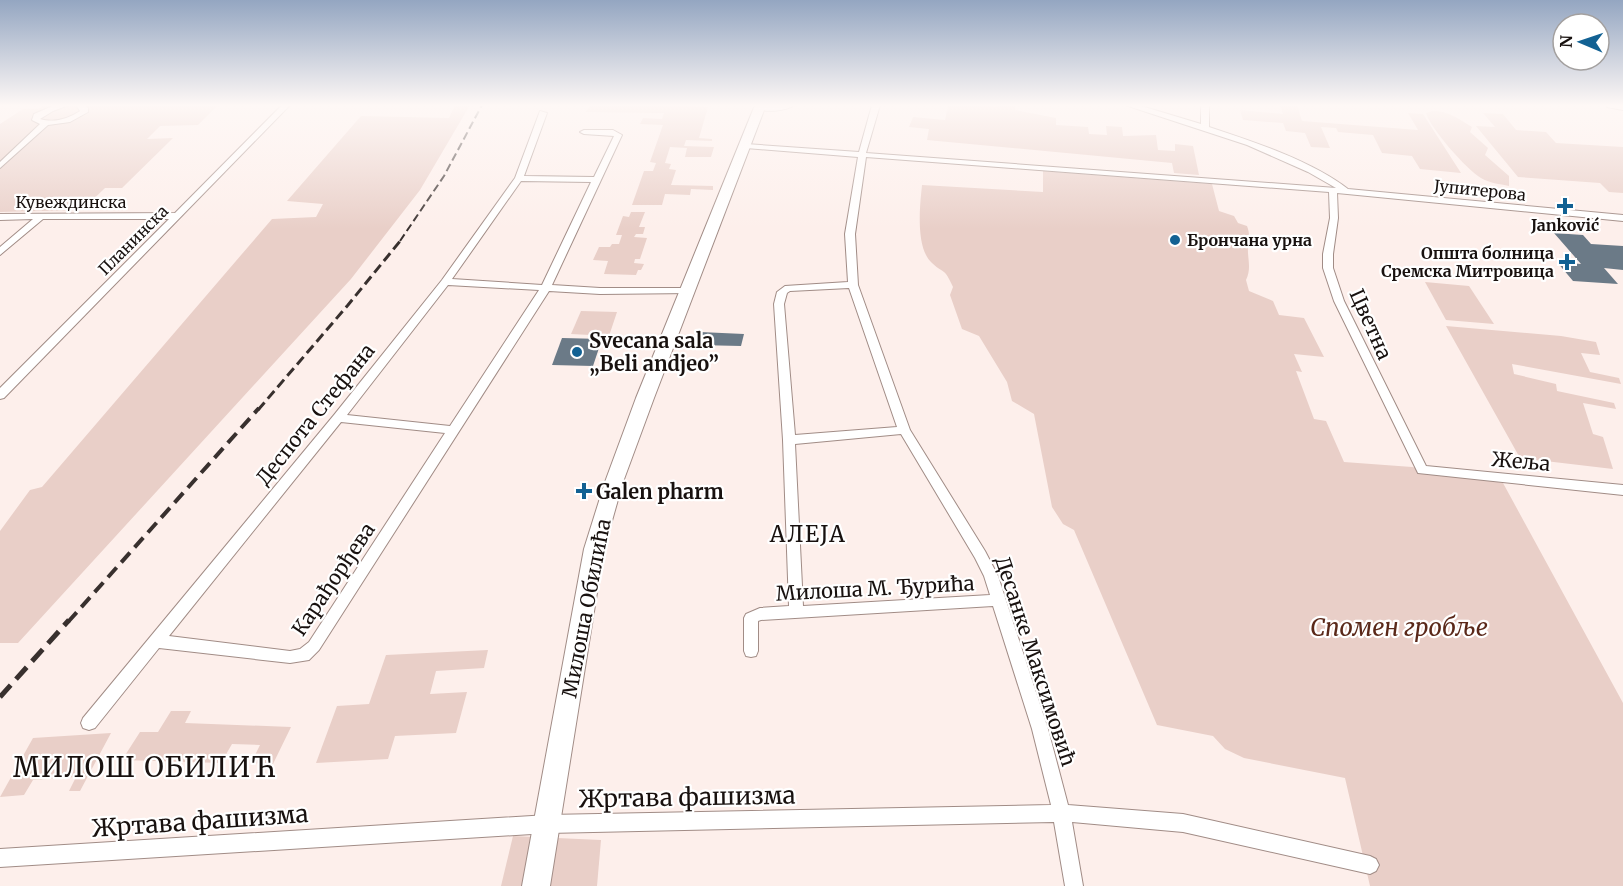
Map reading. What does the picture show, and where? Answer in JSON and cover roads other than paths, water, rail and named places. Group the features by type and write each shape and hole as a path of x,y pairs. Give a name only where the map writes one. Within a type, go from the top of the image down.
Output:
{"street":[{"path":"0,166 21,146"},
{"name":"Планинска","path":"0,395 246,146"},
{"name":"Деспота Стефана","path":"89,723 338,418 445,282 519,178 531,146"},
{"name":"Карађорђева","path":"156,641 290,657 304,655 318,640 545,289 613,146"},
{"name":"Милоша Обилића","path":"536,886 594,549 621,461 689,291 720,206 746,146"},
{"name":"Јупитерова","path":"751,146 1346,191 1623,218"},
{"name":"Десанке Максимовић","path":"864,146 850,234 853,285 904,430 991,576 1056,782 1074,886"},
{"path":"1252,146 1315,172 1346,191"},
{"path":"519,178 597,180"},
{"name":"Цветна","path":"1333,190 1334,218 1328,254 1329,268 1339,301 1418,465"},
{"name":"Кувеждинска","path":"0,217 177,216"},
{"path":"0,252 40,218"},
{"path":"445,282 545,289 689,291"},
{"path":"796,612 789,440 779,304 782,292 794,288 853,285"},
{"path":"338,418 454,430"},
{"path":"789,440 904,430"},
{"name":"Жеља","path":"1418,465 1422,470 1430,472 1623,490"},
{"name":"Милоша М. Ђурића","path":"751,651 751,618 760,614 998,600"},
{"name":"Жртава фашизма","path":"0,858 548,824 1063,813 1184,823 1370,865"}],"railway":[{"path":"400,241 444,176 460,146"},
{"path":"258,410 401,240"},
{"path":"68,622 259,408"},
{"path":"0,697 69,620"}],"place":[{"name":"Janković","path":"1565,206"},
{"name":"Брончана урна","path":"1175,240"},
{"name":"Општа болница Сремска Митровица","path":"1567,262"},
{"name":"Svecana sala „Beli andjeo”","path":"577,352"},
{"name":"Galen pharm","path":"584,491"}],"district":[{"name":"АЛЕЈА","path":"808,534"},
{"name":"МИЛОШ ОБИЛИЋ","path":"145,767"}],"park label":[{"name":"Спомен гробље","path":"1399,627"}]}
